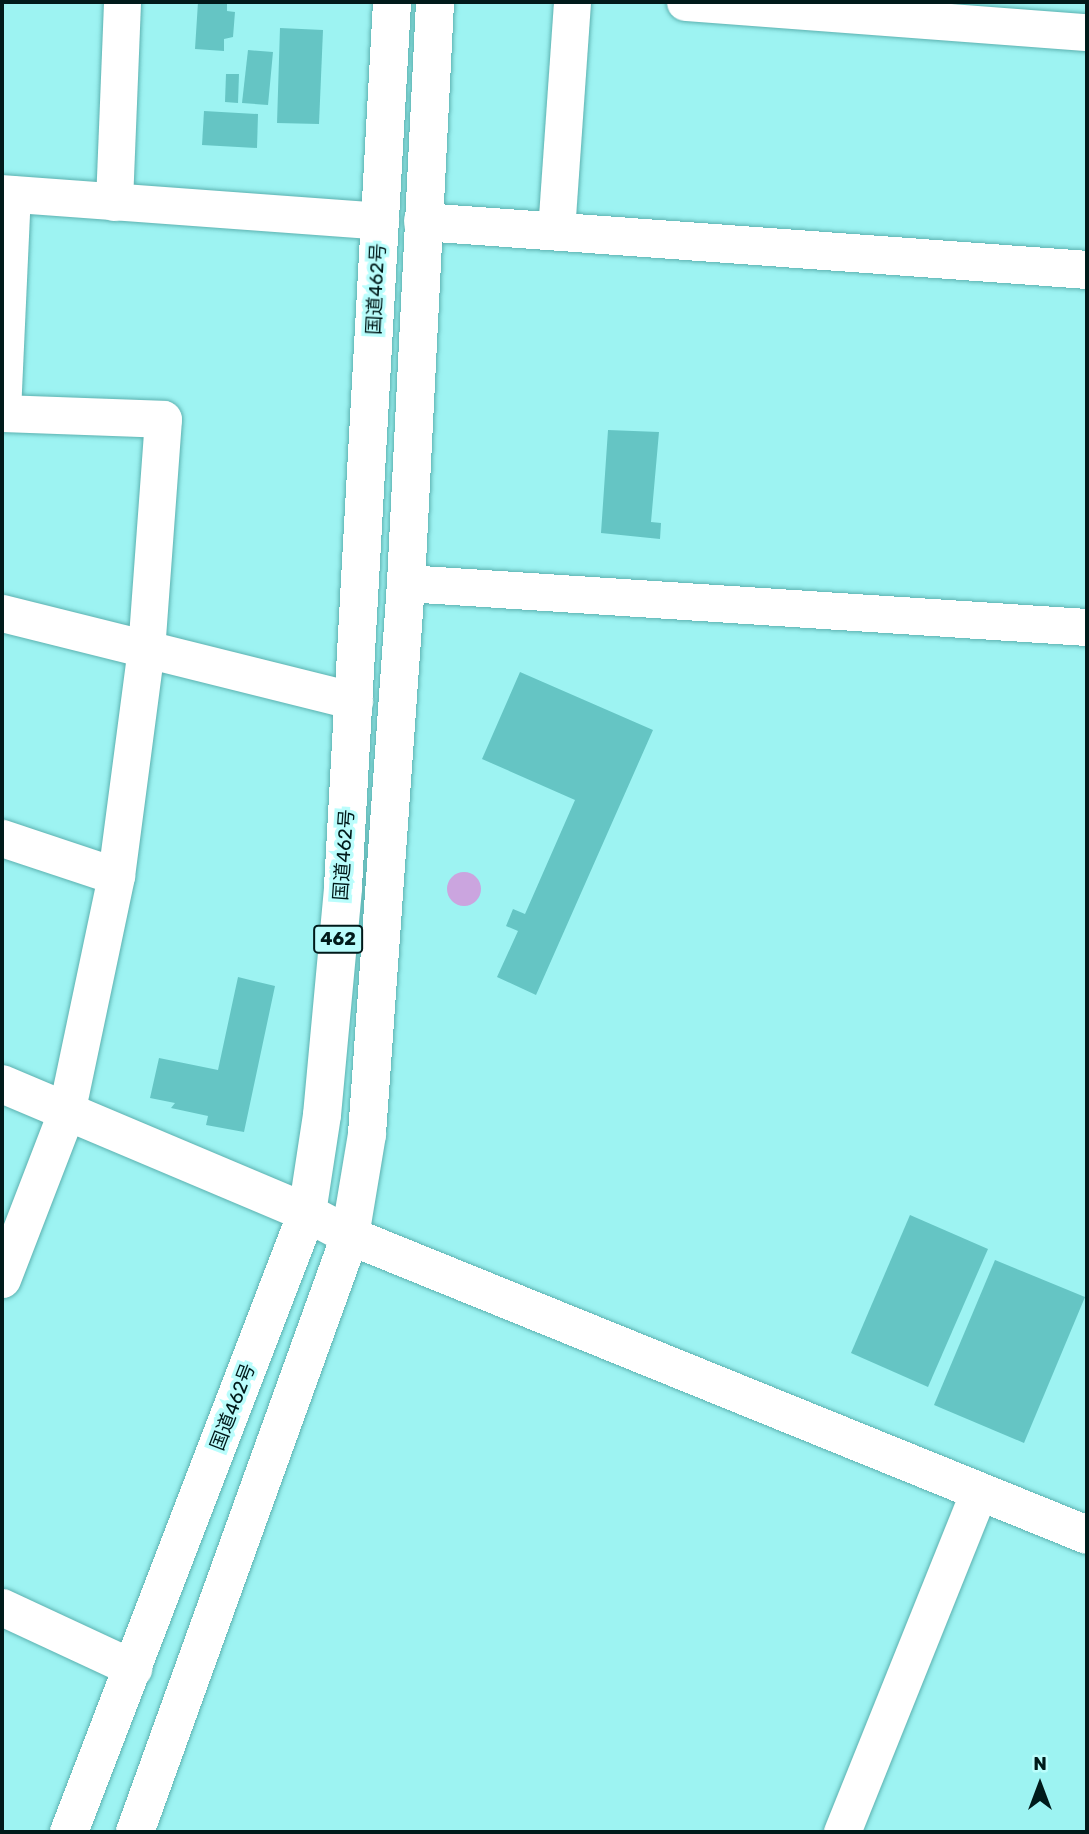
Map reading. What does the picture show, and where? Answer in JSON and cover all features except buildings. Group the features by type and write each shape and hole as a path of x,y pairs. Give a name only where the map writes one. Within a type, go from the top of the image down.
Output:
{"main road":[{"name":"国道462号","path":"69,1832 307,1213 322,1115 343,887 392,2"},
{"name":"462","path":"135,1832 350,1236 368,1134 406,583 435,2"},
{"path":"423,222 1087,270"},
{"path":"2,1084 307,1213 350,1236 1087,1535"}],"street":[{"path":"114,202 122,2"},
{"path":"556,231 572,2"},
{"path":"685,2 852,8 1087,32"},
{"path":"2,1279 66,1113 116,876 146,648 163,419 2,413 7,193 380,221"},
{"path":"406,583 1087,627"},
{"path":"2,613 354,701"},
{"path":"2,838 116,876"},
{"path":"842,1832 979,1491"},
{"path":"2,1608 133,1668"}],"shaded area":[{"path":"464,872 476,877 481,889 476,901 464,906 452,901 447,889 452,877"}]}
